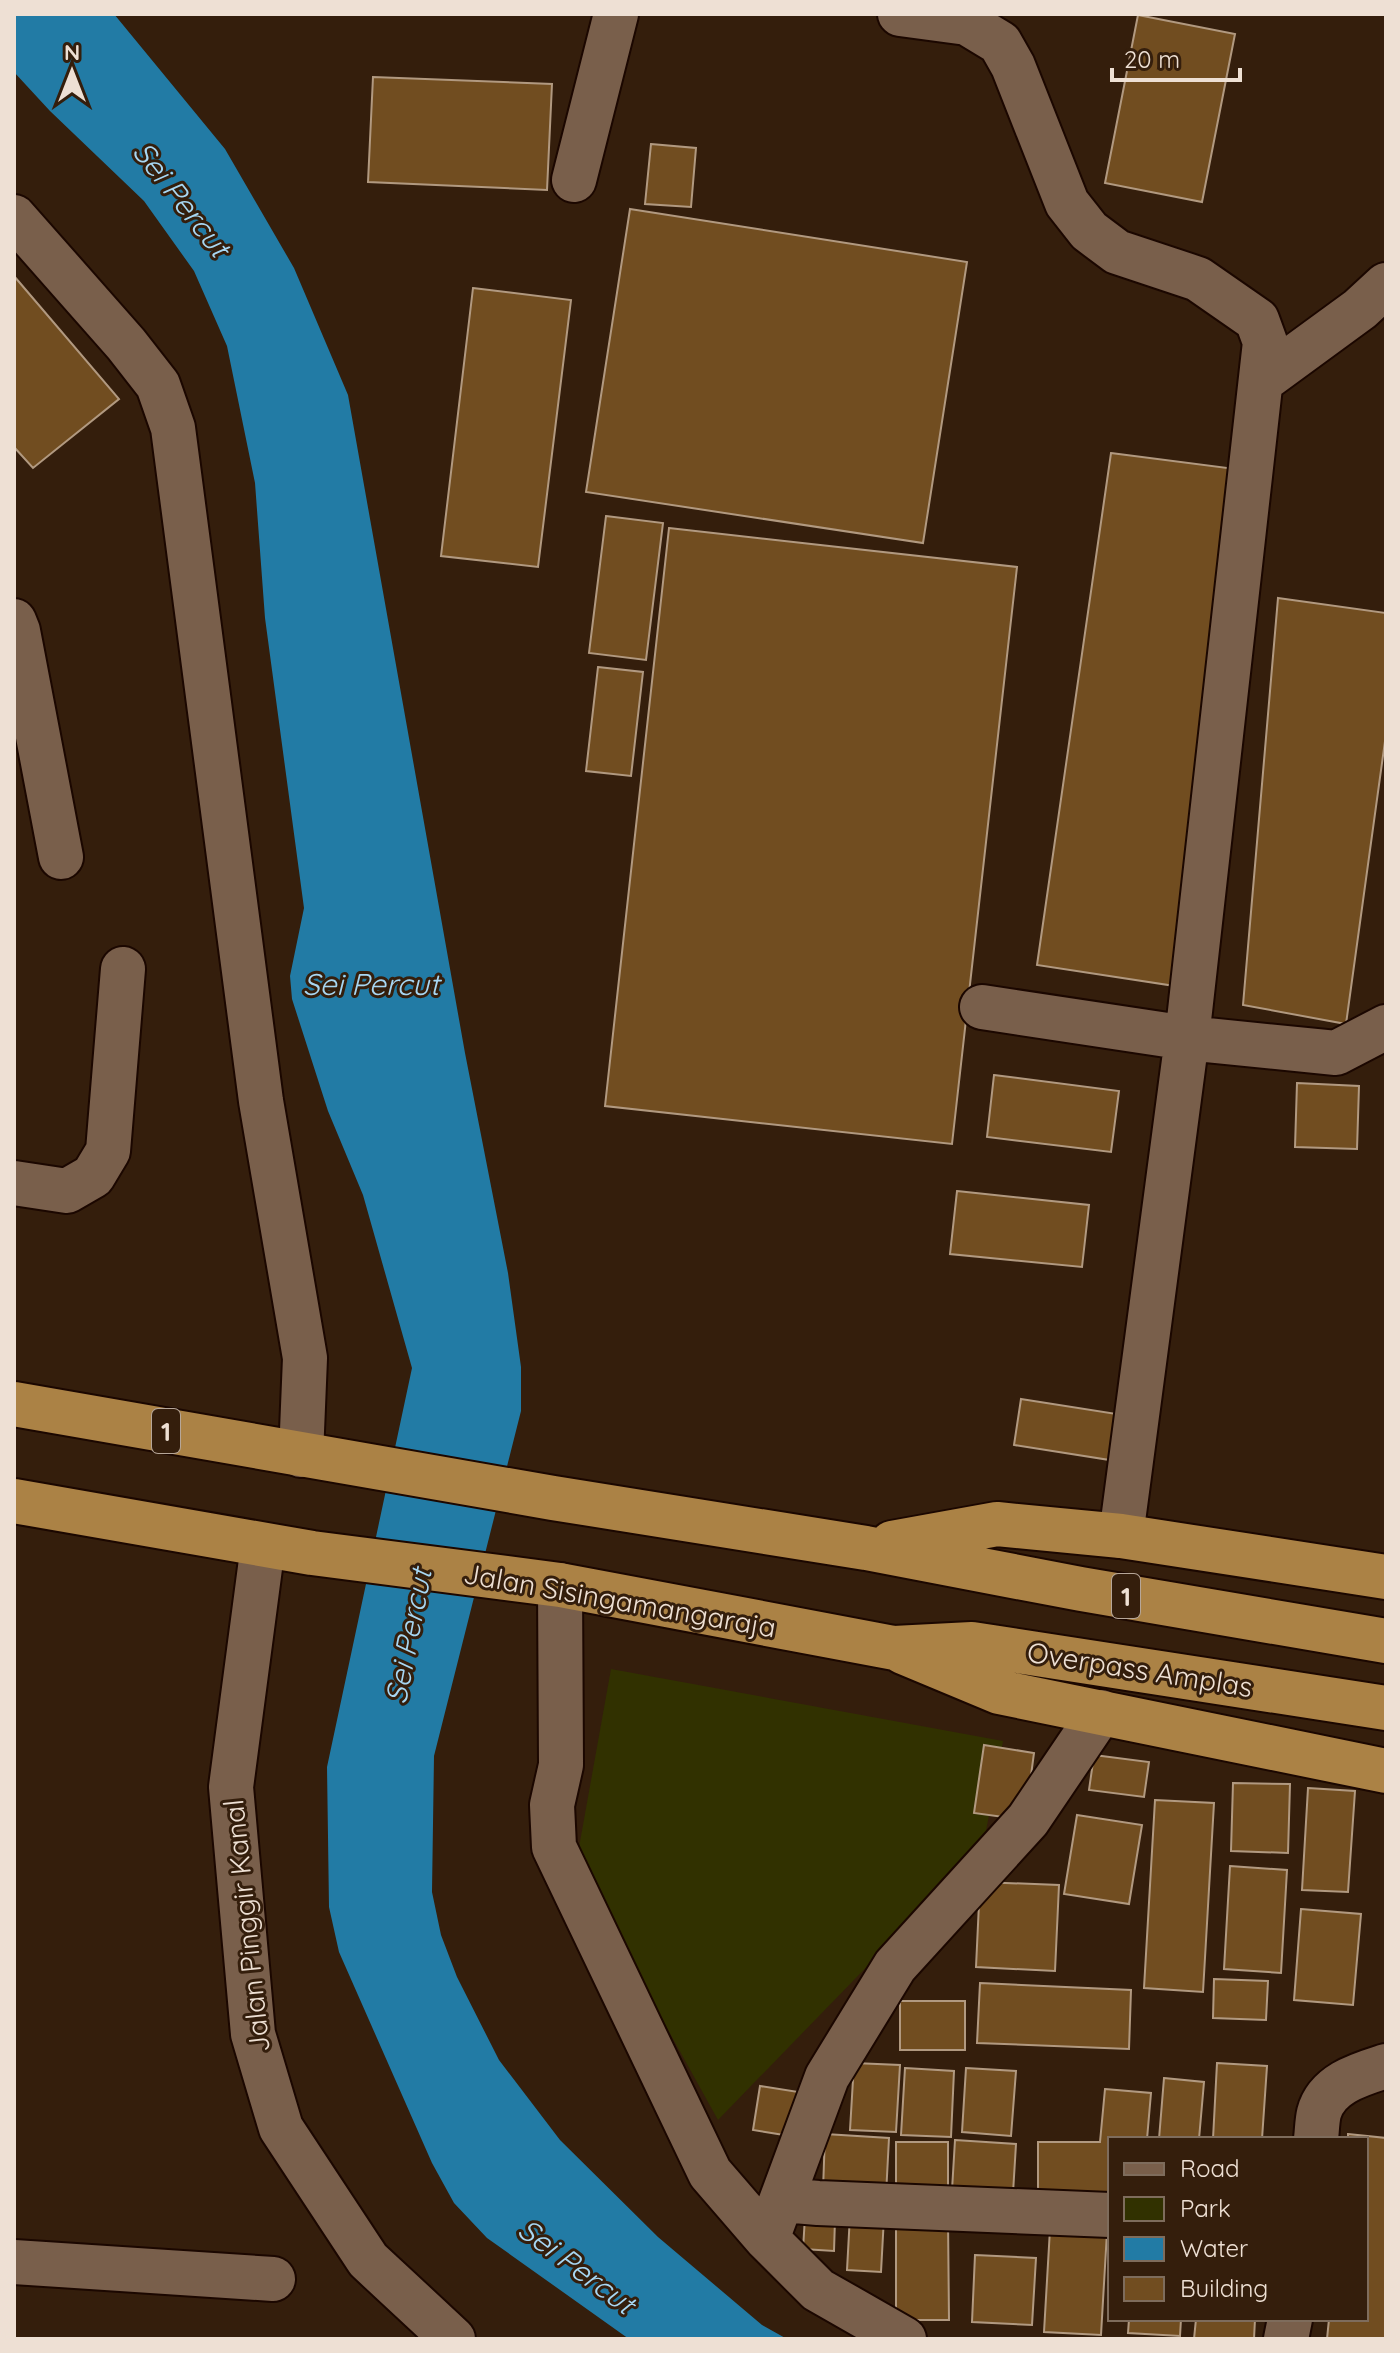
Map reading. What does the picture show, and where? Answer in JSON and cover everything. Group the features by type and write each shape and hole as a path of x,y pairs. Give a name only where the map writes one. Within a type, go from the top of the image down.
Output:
{"highway":[{"name":"1","path":"14,1404 310,1457 866,1548 1081,1589 1386,1641"},
{"name":"Jalan Sisingamangaraja","path":"14,1501 312,1553 560,1585 894,1648"},
{"path":"866,1548 997,1524 1121,1536 1386,1577"},
{"name":"Overpass Amplas","path":"894,1648 972,1644 1386,1708"},
{"path":"894,1648 999,1692 1386,1771"}],"street":[{"path":"574,180 616,14"},
{"path":"900,14 967,23 1000,43 1013,66 1067,203 1089,231 1117,252 1198,279 1257,320 1265,342 1187,1038 1121,1536"},
{"path":"14,217 158,385 173,428 261,1101 305,1358 310,1457"},
{"path":"1263,380 1360,309 1386,285"},
{"path":"14,621 61,857"},
{"path":"14,1183 67,1191 93,1176 108,1151 123,969"},
{"path":"982,1007 1187,1038 1336,1053 1386,1027"},
{"name":"Jalan Pinggir Kanal","path":"263,1545 231,1787 253,2034 281,2128 368,2260 453,2339"},
{"path":"560,1585 561,1765 552,1805 554,1847 710,2173 775,2219 818,2290 904,2339"},
{"path":"775,2219 827,2077 895,1966 1028,1820 1101,1712"},
{"path":"1316,2137 1319,2110 1331,2092 1353,2076 1386,2066"},
{"path":"775,2219 818,2203 1108,2215"},
{"path":"14,2262 273,2279"}],"green space":[{"path":"611,1669 1003,1741 983,1847 718,2120 576,1864"}],"water":[{"name":"Sei Percut","path":"14,14 114,14 225,149 294,268 348,395 465,1053 508,1273 521,1367 521,1411 434,1756 432,1892 441,1935 457,1977 499,2060 560,2140 658,2237 762,2325 787,2339 629,2339 487,2238 454,2203 432,2163 339,1952 329,1907 327,1767 412,1368 363,1195 328,1111 292,999 290,976 304,908 265,618 255,483 227,346 194,271 144,201 14,72"}],"building":[{"path":"1138,15 1235,34 1202,202 1105,183"},
{"path":"373,77 552,84 547,190 368,182"},
{"path":"651,144 696,148 691,207 645,204"},
{"path":"630,209 967,262 923,543 586,492"},
{"path":"14,276 119,399 33,468 14,447"},
{"path":"473,288 571,300 538,567 441,556"},
{"path":"1111,453 1251,471 1175,986 1037,965"},
{"path":"606,516 663,523 646,660 589,653"},
{"path":"669,528 1017,567 952,1144 605,1106"},
{"path":"1278,598 1386,613 1386,734 1346,1024 1243,1005"},
{"path":"598,667 643,672 631,776 586,771"},
{"path":"994,1075 1119,1091 1111,1152 987,1137"},
{"path":"1297,1083 1359,1086 1357,1149 1295,1147"},
{"path":"957,1191 1089,1205 1082,1267 950,1254"},
{"path":"1021,1399 1123,1415 1116,1461 1014,1445"},
{"path":"984,1745 1034,1753 1025,1820 974,1813"},
{"path":"1094,1755 1149,1762 1144,1797 1089,1790"},
{"path":"1233,1783 1290,1784 1288,1853 1231,1851"},
{"path":"1308,1788 1355,1791 1348,1892 1302,1890"},
{"path":"1155,1800 1214,1803 1203,1992 1144,1988"},
{"path":"1077,1815 1142,1825 1129,1904 1064,1894"},
{"path":"1230,1866 1287,1870 1281,1973 1224,1969"},
{"path":"980,1882 1059,1885 1055,1971 976,1967"},
{"path":"1301,1909 1361,1914 1353,2005 1294,2000"},
{"path":"1214,1979 1268,1981 1266,2020 1213,2018"},
{"path":"980,1983 1131,1990 1129,2049 977,2043"},
{"path":"900,2001 965,2001 965,2050 900,2050"},
{"path":"854,2063 900,2065 896,2132 850,2130"},
{"path":"1217,2063 1267,2066 1262,2137 1213,2137"},
{"path":"905,2068 954,2071 951,2137 901,2135"},
{"path":"966,2068 1016,2071 1011,2136 962,2132"},
{"path":"1164,2078 1204,2082 1199,2137 1159,2137"},
{"path":"760,2086 811,2094 803,2138 753,2130"},
{"path":"1105,2089 1151,2093 1147,2137 1108,2137 1108,2195 1038,2194 1038,2142 1100,2142"},
{"path":"825,2134 889,2138 886,2195 823,2190"},
{"path":"1348,2134 1386,2138 1386,2339 1327,2339 1329,2321 1368,2321 1368,2137 1348,2137"},
{"path":"955,2140 1016,2144 1013,2193 952,2190"},
{"path":"896,2142 948,2142 948,2202 896,2202"},
{"path":"850,2215 884,2217 881,2272 847,2270"},
{"path":"805,2217 835,2219 834,2251 803,2249"},
{"path":"896,2219 948,2219 949,2320 896,2320"},
{"path":"1050,2229 1107,2232 1101,2335 1044,2332"},
{"path":"975,2255 1036,2258 1032,2325 972,2322"},
{"path":"1129,2321 1181,2321 1180,2336 1128,2333"},
{"path":"1196,2321 1255,2321 1254,2339 1194,2339"}]}
